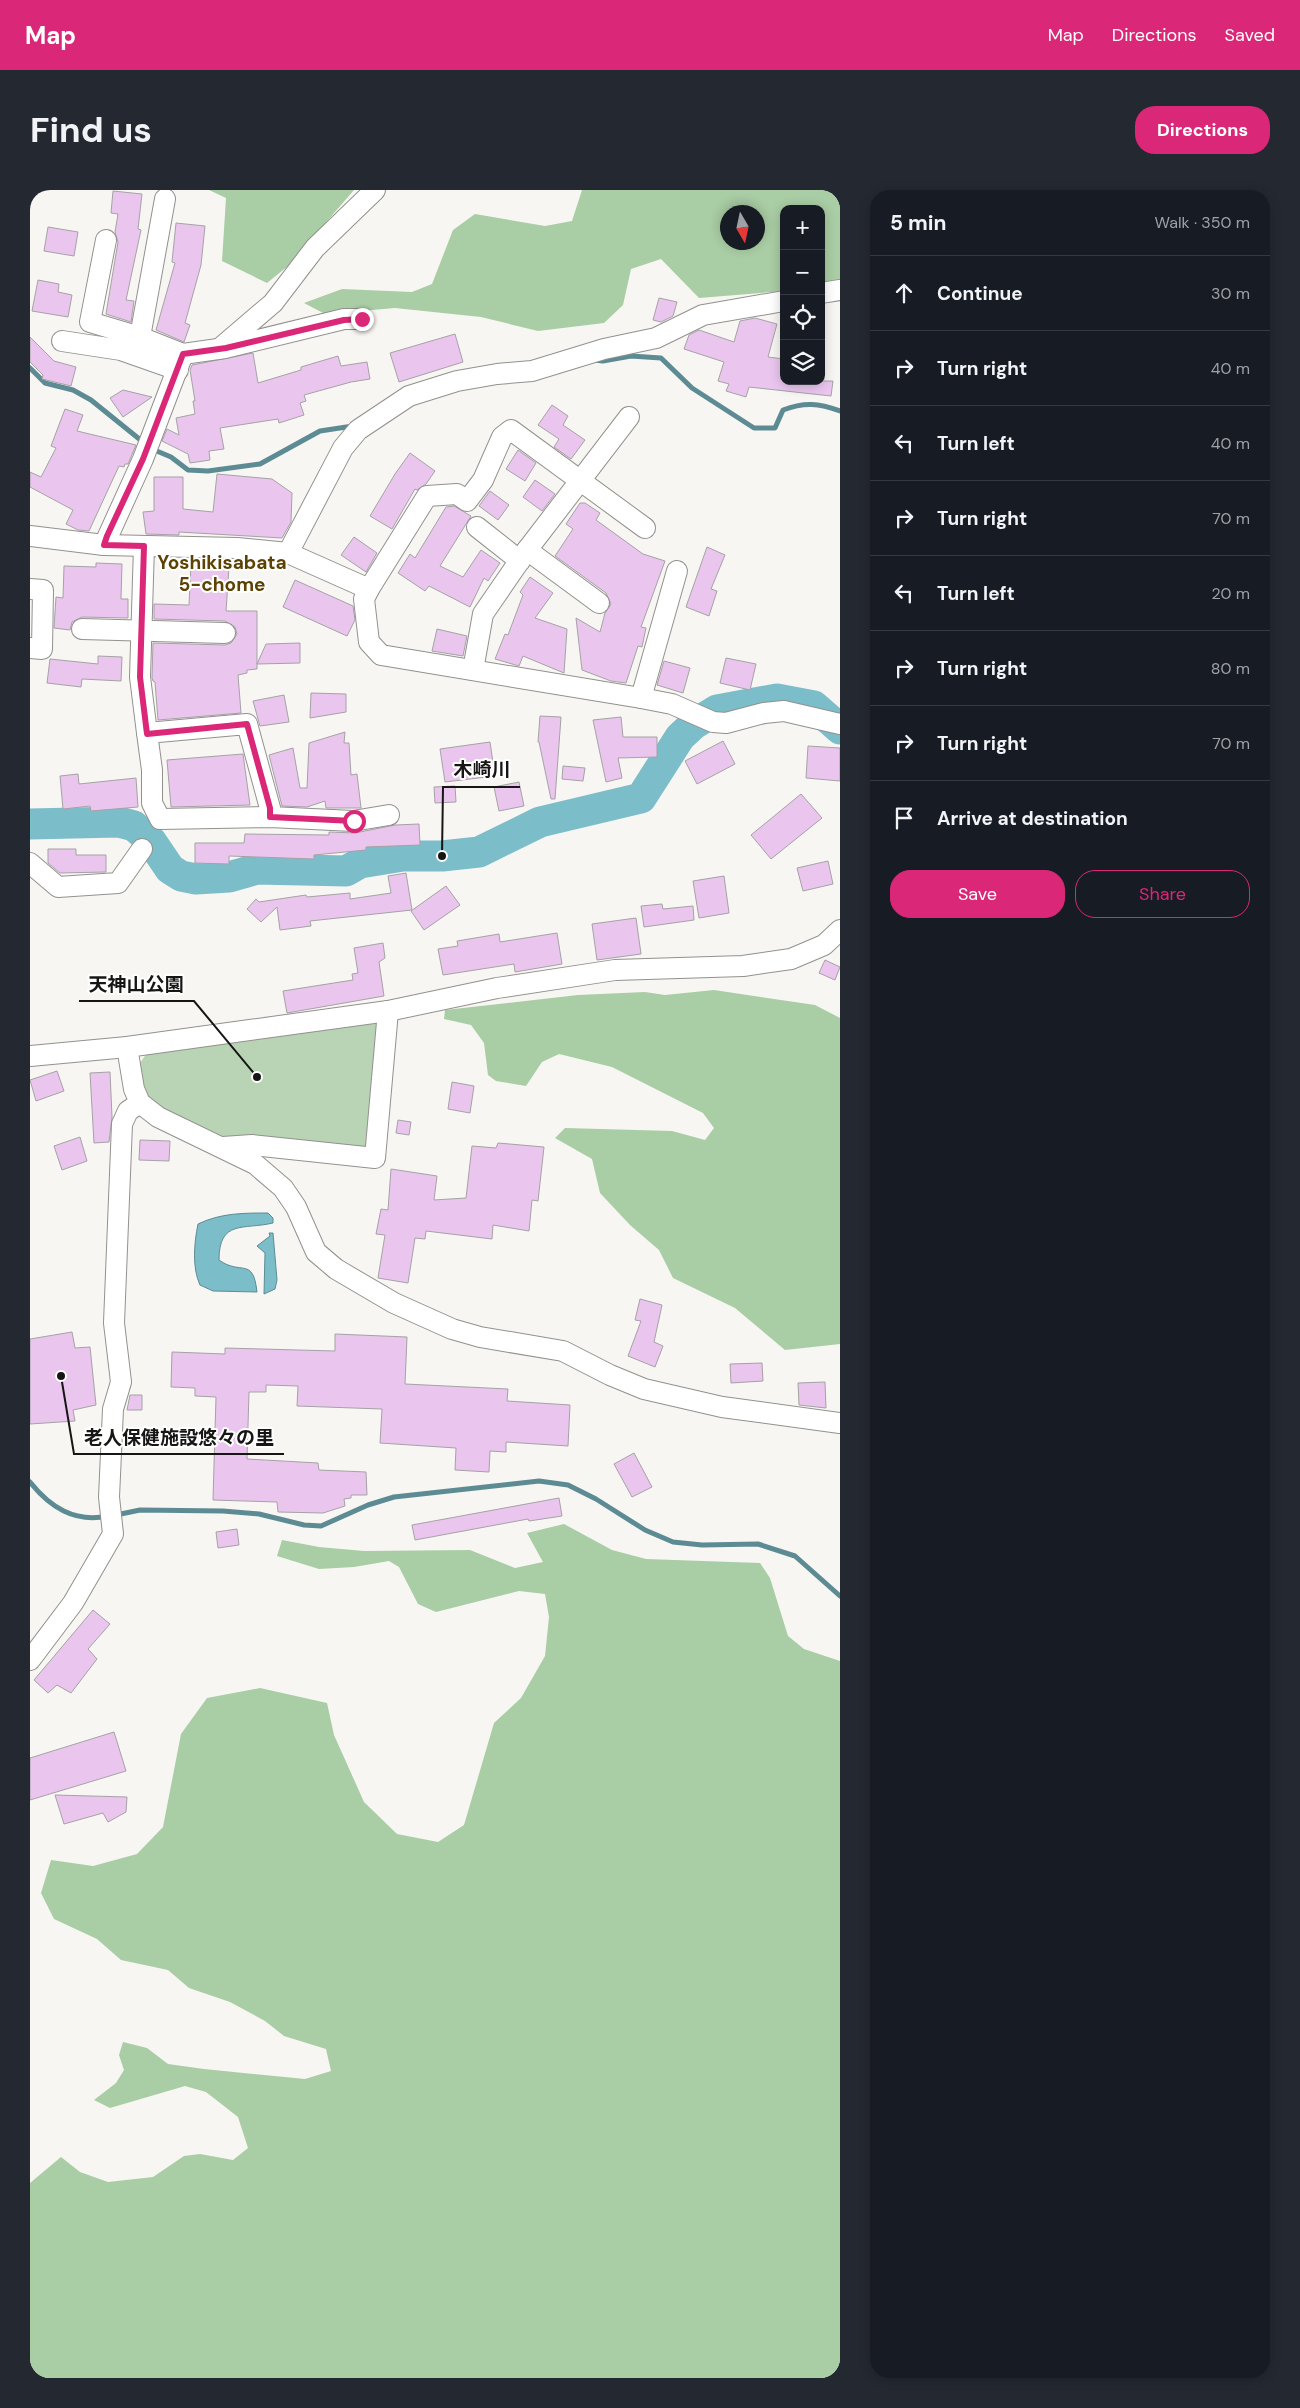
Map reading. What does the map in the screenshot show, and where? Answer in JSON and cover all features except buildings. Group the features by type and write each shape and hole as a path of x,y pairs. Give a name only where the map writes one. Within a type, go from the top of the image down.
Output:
{"street":[{"path":"219,349 273,303 315,248 375,190"},
{"path":"140,338 165,199"},
{"path":"106,240 90,322 140,338 181,362"},
{"path":"825,293 840,290"},
{"path":"288,553 343,448 358,430 409,396 457,381 496,374 532,371 604,349 656,338 703,315 780,302"},
{"path":"62,341 181,362 219,349 344,320 362,319"},
{"path":"104,545 143,459 181,362"},
{"path":"473,670 483,614 523,556 629,417"},
{"path":"645,528 511,430 502,437 483,480 467,501 457,494 427,496 368,589 364,599 369,642 381,655 642,698 672,704 705,719 726,723 764,713 784,711 831,722"},
{"path":"477,527 599,603"},
{"path":"30,536 42,539 104,545 237,548 288,553 368,589"},
{"path":"144,546 140,677 152,770 152,803 160,819 270,817 354,821 389,815"},
{"path":"642,698 678,571"},
{"path":"30,589 43,590 42,649 30,648"},
{"path":"82,630 225,633"},
{"path":"147,734 247,724 270,808 270,817"},
{"path":"30,863 58,887 118,883 142,850"},
{"path":"30,1056 127,1047 388,1010 497,988 615,970 743,966 791,959 824,945 840,930"},
{"path":"222,1147 252,1145 375,1158 388,1010"},
{"path":"127,1047 134,1089 140,1103 158,1116 255,1164 283,1188 296,1207 316,1252 336,1269 394,1303 452,1329 480,1337 563,1351 610,1375 644,1389 722,1407 840,1423"},
{"path":"30,1660 73,1603 113,1534 111,1517 113,1409 121,1382 114,1323 122,1124 128,1111 140,1103"}],"green space":[{"path":"209,190 354,190 288,266 267,283 222,261 226,198"},
{"path":"582,190 840,190 840,280 825,283 825,205 780,205 780,291 699,298 661,259 631,269 623,305 604,323 538,331 481,317 395,308 325,314 304,303 342,289 412,292 432,284 453,230 475,214 545,226 572,221"},
{"path":"714,990 815,1005 840,1018 840,1344 785,1350 735,1308 673,1278 659,1250 630,1225 600,1193 592,1159 555,1138 565,1128 672,1131 705,1140 714,1128 703,1113 612,1067 559,1054 542,1062 526,1086 496,1081 488,1075 484,1043 471,1025 444,1019 445,1010 578,995 645,992 665,995"},
{"path":"378,1023 370,1151 223,1142 149,1106 141,1091 140,1063 149,1050"},
{"path":"564,1524 612,1550 646,1559 760,1563 770,1578 788,1636 804,1649 840,1661 840,2378 30,2378 30,2183 61,2157 80,2172 108,2182 153,2177 184,2156 200,2154 233,2160 248,2148 238,2117 206,2092 185,2086 110,2108 94,2100 116,2083 124,2070 119,2055 123,2042 147,2048 168,2064 305,2079 331,2071 326,2049 284,2036 265,2021 230,2002 189,1988 168,1970 121,1960 97,1939 54,1919 41,1893 51,1860 93,1866 137,1854 163,1827 181,1734 207,1698 260,1688 327,1703 334,1735 364,1802 397,1834 438,1842 464,1825 494,1723 521,1698 545,1656 549,1617 545,1594 519,1591 436,1612 418,1604 399,1567 389,1561 354,1567 319,1569 277,1556 282,1540 319,1547 364,1551 470,1550 515,1568 543,1562 527,1533"}],"water":[{"path":"268,1213 273,1218 273,1223 243,1227 228,1232 223,1238 220,1247 219,1260 234,1267 249,1270 255,1281 257,1292 213,1291 200,1285 197,1278 194,1255 198,1224 224,1216"},
{"path":"269,1233 273,1233 277,1280 275,1289 264,1294 265,1253 257,1246 270,1236"}],"waterway":[{"path":"594,360 603,361 631,356 661,358 692,388 754,428 775,428 783,410 798,406 818,405 840,411"},
{"path":"30,368 45,383 73,390 91,400 143,442"},
{"path":"152,449 171,457 188,470 208,471 260,464 320,431 353,426"},
{"path":"30,824 119,822 134,826 151,841 170,869 181,876 196,879 229,877 257,869 346,871 360,863 403,856 442,856 479,852 540,822 641,798 680,737 694,724 717,710 777,699 814,706 840,729"},
{"path":"116,1515 140,1510 223,1511 259,1514 304,1525 321,1526 368,1505 394,1497 539,1481 568,1485 596,1499 645,1530 673,1542 702,1545 758,1544 795,1556 840,1596"},
{"path":"30,1482 46,1499 64,1511 84,1517 108,1516"}],"place":[{"name":"木崎川","path":"442,856"},
{"name":"天神山公園","path":"257,1077"},
{"name":"老人保健施設悠々の里","path":"61,1376"}],"district":[{"name":"Yoshikisabata 5-chome","path":"222,573"}],"route":[{"path":"354,821 270,817 270,808 247,724 147,734 140,677 144,546 104,545 143,459 183,354 226,348 344,320 362,319"}]}
